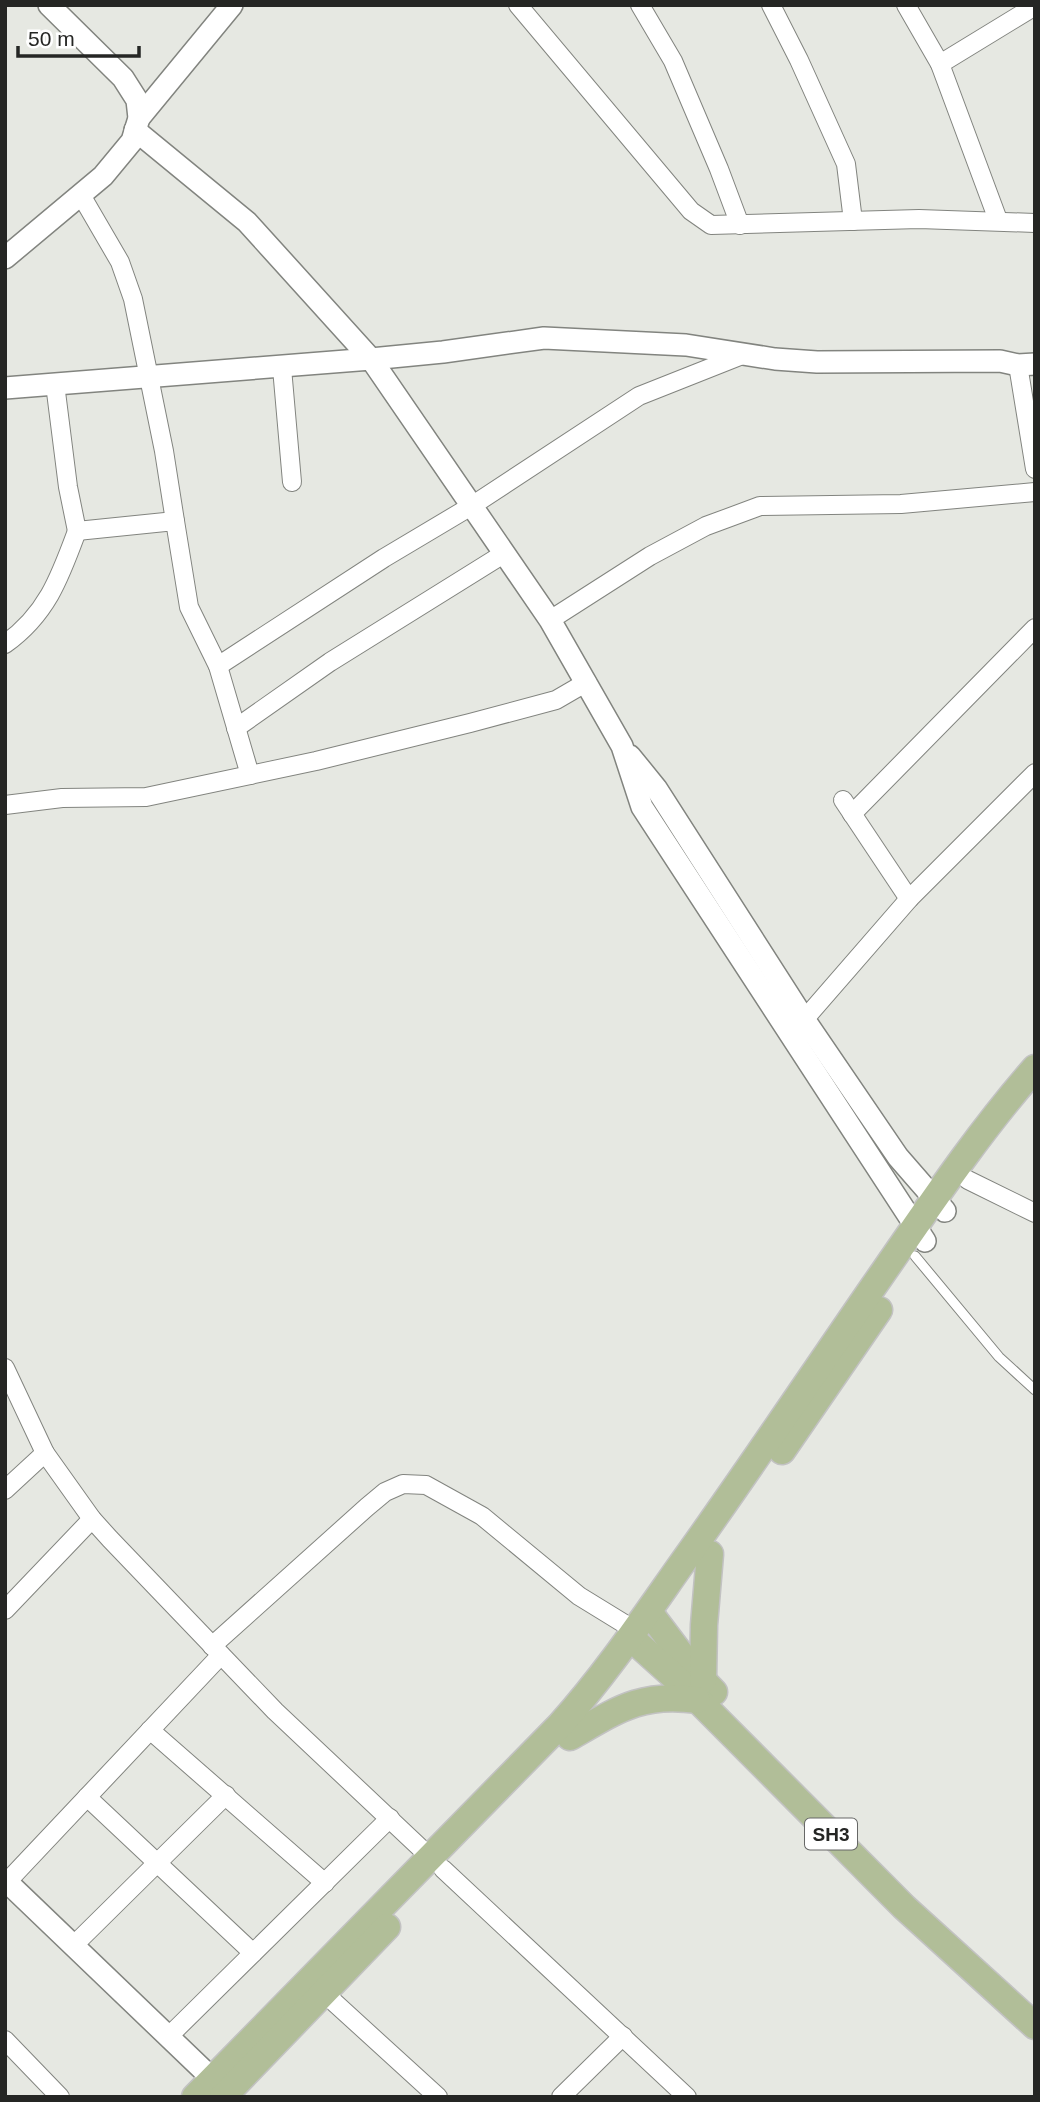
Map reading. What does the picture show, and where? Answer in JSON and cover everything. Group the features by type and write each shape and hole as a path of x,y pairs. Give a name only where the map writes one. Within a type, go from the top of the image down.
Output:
{"main road":[{"path":"218,2092 324,1993 710,1554 919,1241 993,1116 1035,1068"},
{"path":"939,1205 968,1180 1002,1133 1035,1095"},
{"path":"218,2092 437,1863 570,1737 610,1691 644,1631 919,1241"},
{"path":"570,1737 635,1703 700,1690 710,1554"},
{"name":"SH3","path":"644,1631 700,1690 944,1921 1033,2014"}],"street":[{"path":"5,258 103,176 132,141 137,124 138,100 123,78 49,5"},
{"path":"137,124 232,5"},
{"path":"518,5 691,211 711,225 998,220 1035,223"},
{"path":"640,5 673,61 740,225"},
{"path":"771,5 799,60 845,164 853,221"},
{"path":"906,5 940,64 998,220"},
{"path":"940,64 1035,6"},
{"path":"137,124 247,222 371,359 550,620 622,746 656,788 798,1028 919,1241"},
{"path":"80,195 120,262 134,299 164,451 189,607 218,666 250,775"},
{"path":"5,388 282,368 443,352 544,338 686,345 775,359 817,362 1000,361 1026,365 1035,469"},
{"path":"218,666 384,558 473,505 639,396 745,355"},
{"path":"282,368 292,482"},
{"path":"5,644 19,634 43,608 60,578 77,531 68,487 55,384"},
{"path":"550,620 650,556 706,526 760,506 901,503 1035,492"},
{"path":"77,531 175,521"},
{"path":"236,728 330,662 505,553"},
{"path":"909,899 848,807 1035,628"},
{"path":"5,805 62,798 146,797 316,761 556,700 587,682"},
{"path":"798,1028 909,899 1035,774"},
{"path":"798,1028 898,1157 939,1205"},
{"path":"968,1180 1035,1213"},
{"path":"5,1368 45,1453 92,1518 275,1711 687,2097"},
{"path":"5,1490 45,1453"},
{"path":"218,2092 168,2038 6,1881 150,1730 217,1650 367,1507 384,1492 403,1484 426,1485 482,1516 579,1596 644,1631"},
{"path":"5,1610 92,1518"},
{"path":"5,1583 18,1597"},
{"path":"150,1730 325,1882"},
{"path":"74,1945 226,1795"},
{"path":"87,1797 253,1953"},
{"path":"168,2038 390,1818"},
{"path":"324,1993 438,2097"},
{"path":"561,2097 623,2036"},
{"path":"5,2040 60,2097"}],"lane":[{"path":"919,1241 999,1357 1035,1390"}]}
